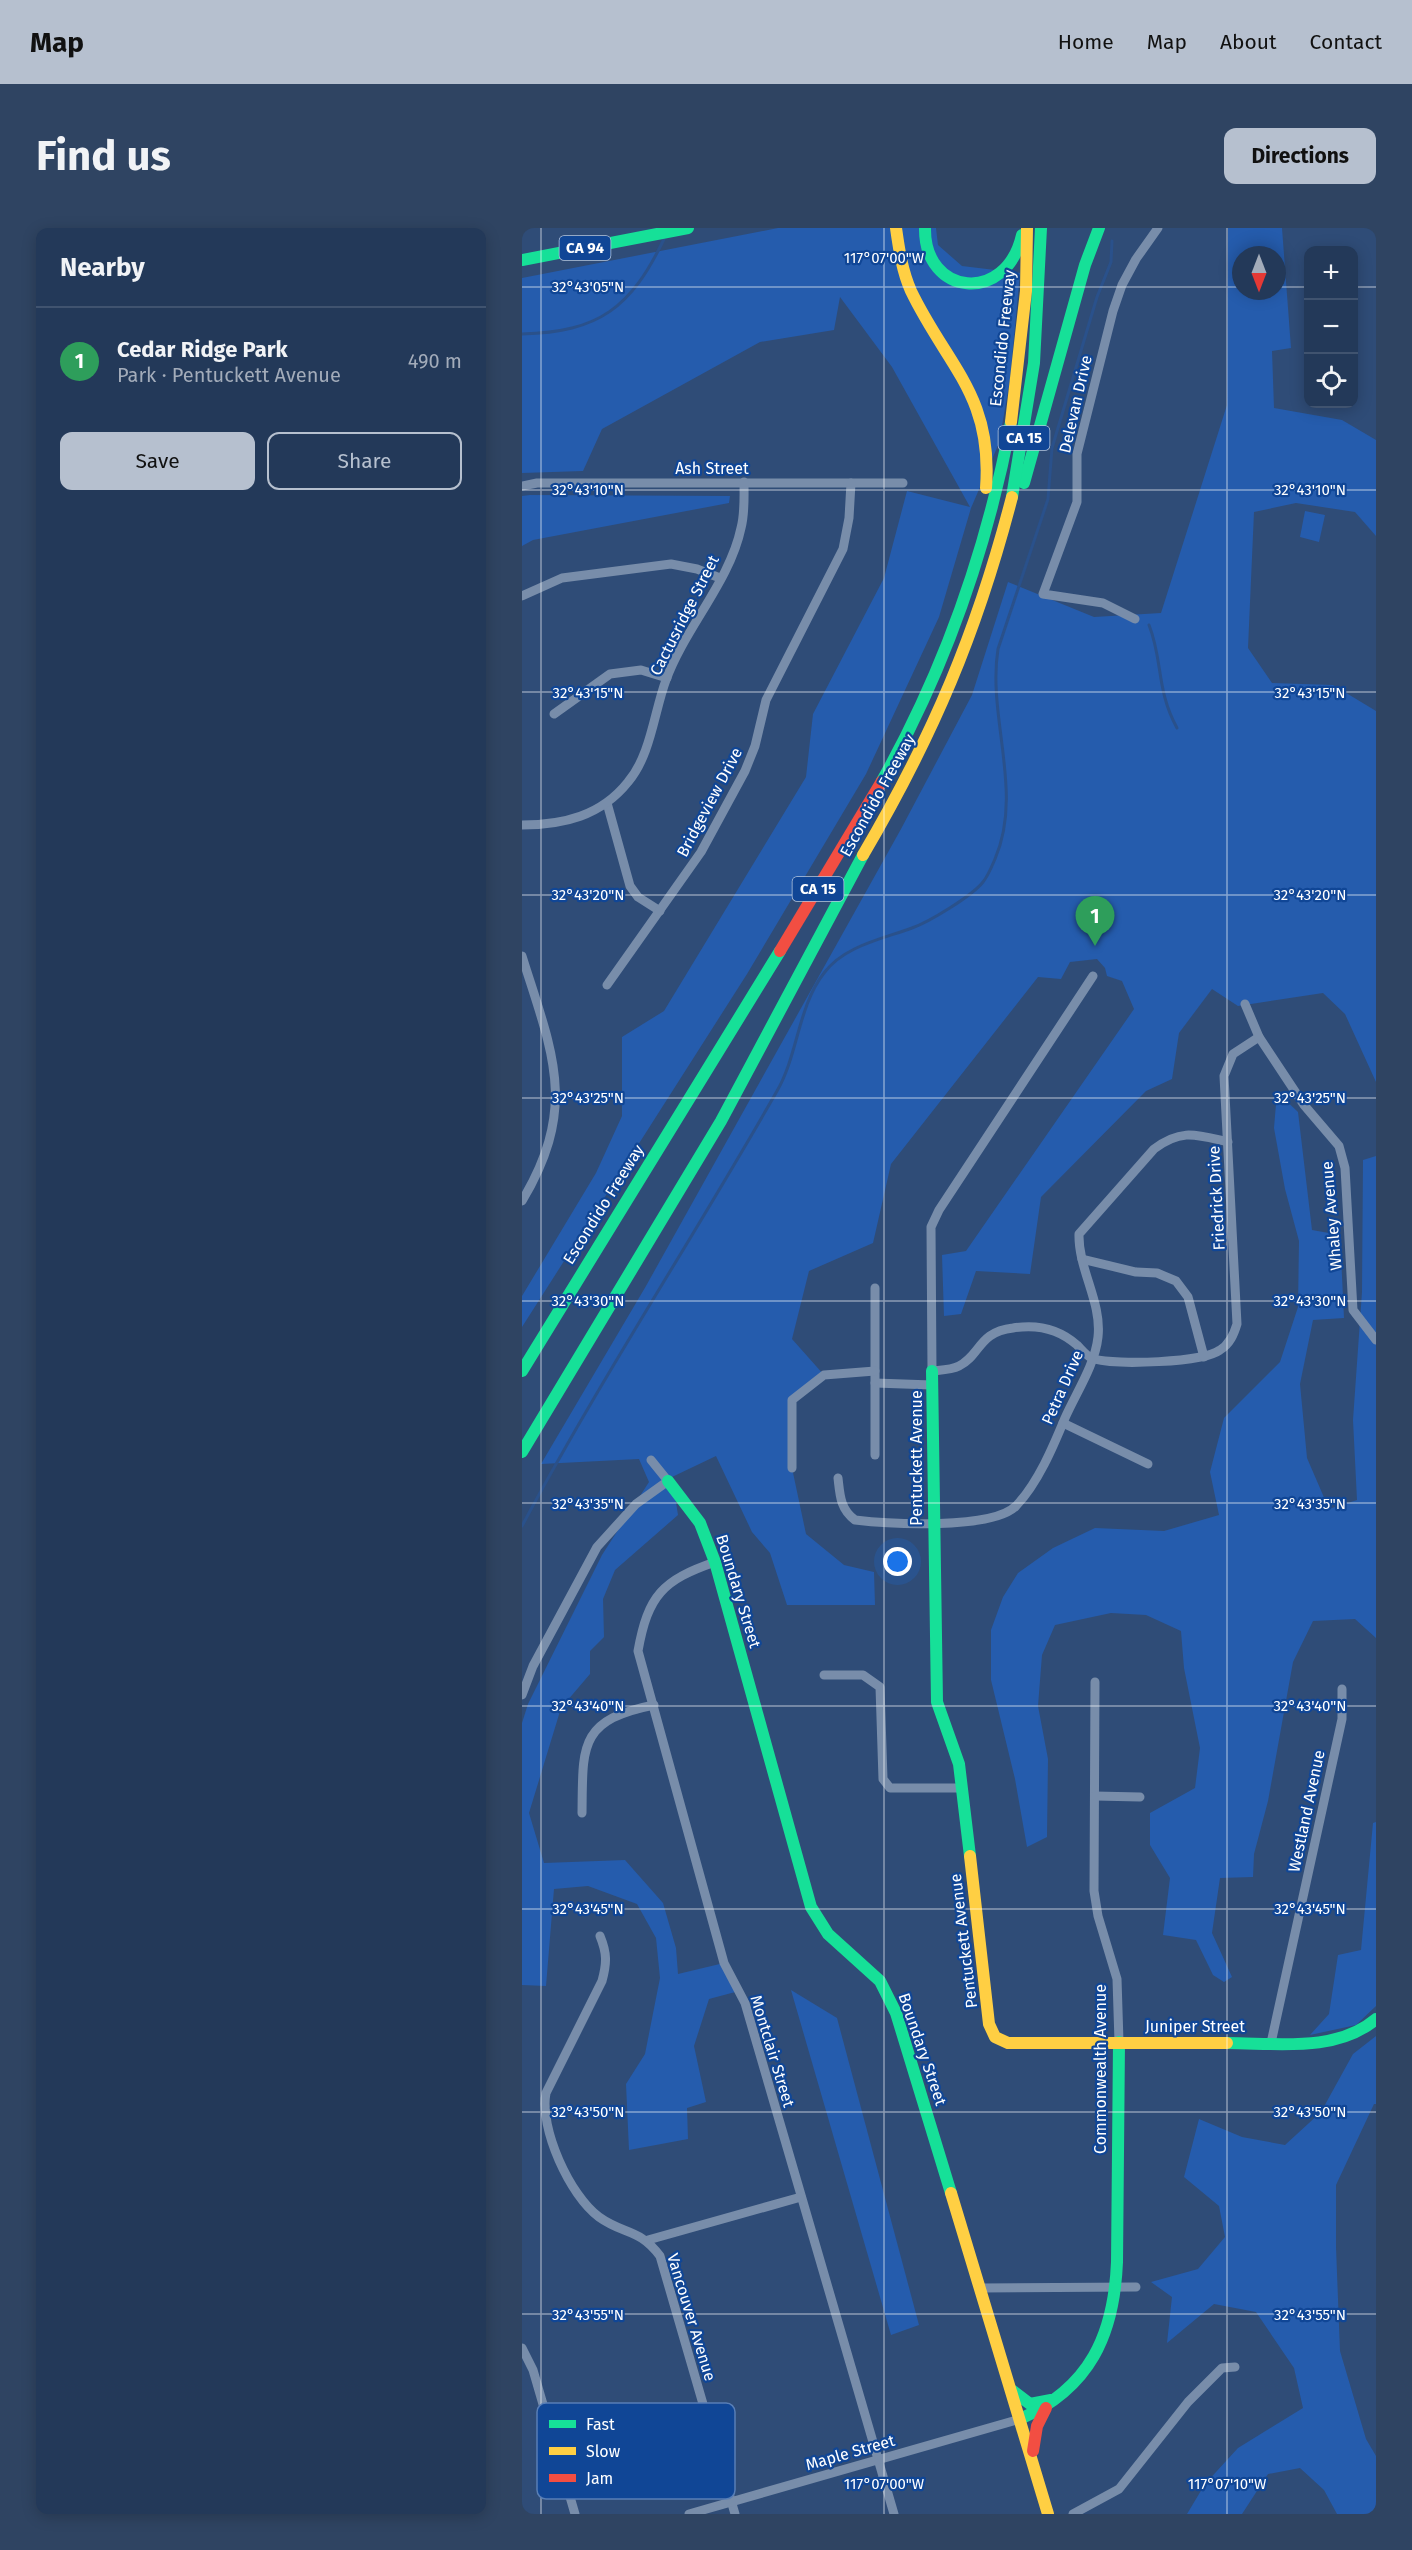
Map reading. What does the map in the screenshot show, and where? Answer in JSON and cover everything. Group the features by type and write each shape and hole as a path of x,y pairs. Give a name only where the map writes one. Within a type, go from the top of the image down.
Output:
{"main road":[{"name":"CA 94","path":"522,260 688,228"},
{"path":"896,228 900,257 910,289 966,380 983,417 990,467 964,597"},
{"path":"925,228 925,248 930,262 939,272 966,283 993,279 1005,272 1014,261 1025,228"},
{"name":"Escondido Freeway","path":"522,1371 595,1248 802,917 906,736 964,597 986,530 1003,463 1022,330 1025,228"},
{"name":"Escondido Freeway","path":"522,1452 748,1072 829,915 921,752 965,651 983,600 1010,503 1027,421 1041,314 1041,228"},
{"path":"983,600 1017,507 1085,264 1099,228"},
{"path":"522,265 589,247"},
{"name":"Pentuckett Avenue","path":"932,1371 936,1686 938,1702 958,1764 989,2024 998,2040 1008,2043"},
{"name":"Boundary Street","path":"668,1481 700,1523 715,1562 811,1907 828,1934 880,1982 896,2013 1048,2514"},
{"name":"Juniper Street","path":"1008,2043 1317,2043 1341,2039 1357,2033 1376,2019"},
{"name":"Commonwealth Avenue","path":"1020,2419 1046,2408 1081,2374 1100,2346 1108,2327 1115,2287 1119,2042"},
{"path":"1011,2390 1030,2404 1057,2397"},
{"path":"1033,2461 1035,2433 1046,2408"}],"street":[{"name":"Delevan Drive","path":"1135,619 1102,603 1043,594 1077,502 1077,454 1113,311 1136,258 1158,228"},
{"name":"Cactusridge Street","path":"522,825 569,821 590,813 628,782 640,762 667,678 720,578 741,530 744,482"},
{"name":"Ash Street","path":"522,486 537,483 903,483"},
{"name":"Bridgeview Drive","path":"606,985 701,852 745,771 755,746 766,699 843,549 849,518 851,483"},
{"path":"522,596 562,578 670,564 697,569 720,578"},
{"path":"554,714 610,674 641,670 667,678"},
{"path":"606,802 630,886 638,897 660,911"},
{"path":"522,956 550,1047 557,1078 553,1134 533,1182 522,1201"},
{"name":"Pentuckett Avenue","path":"932,1371 931,1227 939,1210 1093,976"},
{"name":"Whaley Avenue","path":"1245,1004 1259,1036 1304,1106 1339,1146 1346,1168 1353,1310 1376,1340"},
{"name":"Friedrick Drive","path":"1204,1357 1220,1351 1228,1344 1237,1324 1224,1076 1228,1063 1238,1049 1259,1036"},
{"name":"Petra Drive","path":"838,1478 842,1505 847,1515 855,1520 933,1522 985,1520 1000,1516 1015,1507 1032,1485 1063,1423 1091,1359 1098,1337 1097,1313 1082,1259 1079,1234 1155,1149 1176,1135 1190,1134 1228,1142"},
{"path":"932,1371 959,1367 980,1342 991,1335 1011,1328 1032,1326 1051,1329 1067,1336 1091,1359 1185,1361 1204,1357 1188,1297 1176,1281 1157,1273 1136,1272 1082,1259"},
{"path":"875,1288 875,1455"},
{"path":"792,1468 792,1400 824,1375 875,1371"},
{"path":"875,1383 932,1384"},
{"path":"1063,1423 1148,1464"},
{"name":"Boundary Street","path":"651,1460 668,1481"},
{"path":"522,1695 533,1666 597,1547 636,1504 668,1481"},
{"name":"Montclair Street","path":"715,1562 677,1576 665,1585 652,1602 643,1623 638,1651 724,1963 745,2003 894,2514"},
{"path":"824,1675 862,1675 872,1679 880,1687 883,1779 890,1788 961,1788"},
{"name":"Commonwealth Avenue","path":"1095,1682 1094,1891 1098,1916 1117,1979 1119,2042"},
{"name":"Westland Avenue","path":"1271,2043 1342,1719 1342,1689"},
{"path":"582,1814 583,1754 595,1731 615,1716 654,1705"},
{"path":"1095,1796 1140,1797"},
{"name":"Vancouver Avenue","path":"600,1936 606,1951 606,1965 602,1981 546,2093 543,2107 545,2121 579,2198 599,2217 648,2240 660,2256 702,2403"},
{"path":"648,2240 801,2197"},
{"path":"980,2288 1136,2287"},
{"path":"522,2348 533,2370 543,2403"},
{"path":"1073,2514 1119,2489 1188,2402 1222,2368 1235,2367"},
{"name":"Maple Street","path":"689,2514 1020,2419"},
{"path":"571,2499 575,2514"},
{"name":"Vancouver Avenue","path":"730,2499 735,2514"}],"shaded area":[{"path":"778,228 936,228 938,245 962,266 1020,273 1010,380 999,443 971,508 939,617 866,774 747,974 522,1327 522,1296 596,1173 622,1116 622,1037 664,1011 806,777 813,714 884,578 907,491 970,507 892,367 840,297 834,330 760,342 602,429 583,471 522,473 522,278"},
{"path":"1228,228 1282,228 1283,246 1232,246 1232,300 1286,300 1286,281 1291,348 1272,351 1274,408 1342,420 1376,440 1376,536 1355,512 1296,503 1254,512 1248,648 1272,683 1333,685 1376,711 1376,1082 1345,1014 1323,993 1238,1006 1212,989 1179,1033 1172,1079 1146,1091 1041,1197 1030,1274 976,1271 961,1314 944,1316 942,1255 966,1251 1134,1009 1122,981 1107,976 1105,968 1097,959 1070,962 1061,979 1038,977 891,1164 873,1243 809,1271 792,1339 824,1375 792,1400 792,1468 806,1534 844,1565 874,1572 875,1605 787,1605 770,1553 752,1532 716,1456 672,1477 678,1515 615,1570 603,1599 604,1637 590,1651 590,1674 561,1708 529,1813 544,1863 625,1860 663,1903 676,1948 678,1974 724,1963 739,1991 709,1999 694,2046 706,2102 687,2108 688,2139 629,2150 626,2084 645,2054 660,1978 656,1938 637,1904 588,1886 554,1889 546,1986 522,1985 522,1723 528,1704 602,1555 649,1482 639,1459 541,1464 646,1286 901,829 972,695 1008,582 1094,617 1161,613 1227,405"},
{"path":"522,496 730,496 729,503 533,540 522,546"},
{"path":"1305,511 1325,515 1319,542 1300,537"},
{"path":"1277,1092 1298,1112 1312,1230 1340,1235 1344,1318 1313,1320 1300,1384 1307,1458 1329,1509 1357,1500 1353,1420 1362,1292 1363,1160 1376,1156 1376,1638 1355,1619 1313,1621 1293,1662 1268,1801 1254,1854 1253,1877 1220,1878 1212,1933 1232,1977 1224,1982 1213,1975 1196,1940 1163,1935 1170,1878 1150,1845 1150,1813 1195,1788 1200,1748 1184,1668 1181,1631 1146,1615 1111,1613 1055,1625 1042,1655 1038,1706 1048,1759 1047,1837 1027,1847 1015,1779 991,1680 991,1630 1003,1597 1018,1573 1053,1548 1095,1528 1164,1531 1219,1515 1210,1472 1224,1418 1280,1362 1298,1307 1299,1241 1285,1189 1274,1128"},
{"path":"1376,1822 1376,2006 1356,2025 1310,2035 1329,2014 1338,1955 1361,1950 1373,1823"},
{"path":"791,1990 837,2018 919,2325 891,2335"},
{"path":"1376,2036 1376,2104 1336,2185 1336,2247 1340,2351 1366,2439 1376,2456 1376,2514 1337,2514 1324,2490 1300,2468 1268,2474 1242,2514 1187,2514 1205,2484 1238,2448 1303,2408 1294,2368 1256,2312 1214,2304 1167,2343 1172,2297 1151,2282 1198,2269 1225,2237 1219,2206 1184,2177 1199,2119 1242,2137 1285,2145 1321,2112 1353,2054"}],"waterway":[{"path":"522,334 572,328 610,312 639,283 664,239"},
{"path":"522,1526 584,1416 777,1091 790,1062 803,1015 815,986 824,973 842,956 853,950 919,925 950,908 977,888 985,880 991,868 1003,834 1006,807 1006,781 997,701 998,649 1048,499 1052,448 1097,297 1111,262 1112,241"},
{"path":"1149,625 1166,701 1177,728"}],"traffic: fast":[{"path":"522,260 688,228"},
{"path":"925,228 928,251 937,268 951,279 967,283 984,281 1000,273 1013,258 1022,235"},
{"path":"1012,497 1034,363 1041,228"},
{"path":"1024,483 1085,265 1099,228"},
{"path":"882,781 925,695 961,607 990,516 1011,422"},
{"path":"522,1452 721,1121 863,855"},
{"path":"522,1371 780,951"},
{"path":"932,1371 937,1702 959,1764 970,1856"},
{"path":"668,1481 700,1523 715,1562 811,1907 828,1934 880,1981 896,2013 951,2193"},
{"path":"1227,2043 1305,2044 1324,2042 1360,2030 1376,2019"},
{"path":"1020,2419 1064,2392 1081,2375 1094,2356 1110,2313 1117,2262 1119,2042"},
{"path":"1013,2391 1030,2404 1051,2400"}],"traffic: slow":[{"path":"896,228 903,268 911,291 965,383 975,405 986,456 986,488"},
{"path":"1011,422 1026,291 1027,228"},
{"path":"863,855 911,768 951,682 984,593 1012,497"},
{"path":"970,1856 989,2024 995,2037 1008,2043 1227,2043"},
{"path":"951,2193 1048,2514"}],"traffic: jam":[{"path":"780,951 882,781"},
{"path":"1033,2451 1037,2426 1046,2408"}],"place":[{"name":"Cedar Ridge Park","path":"1095,946"}]}
